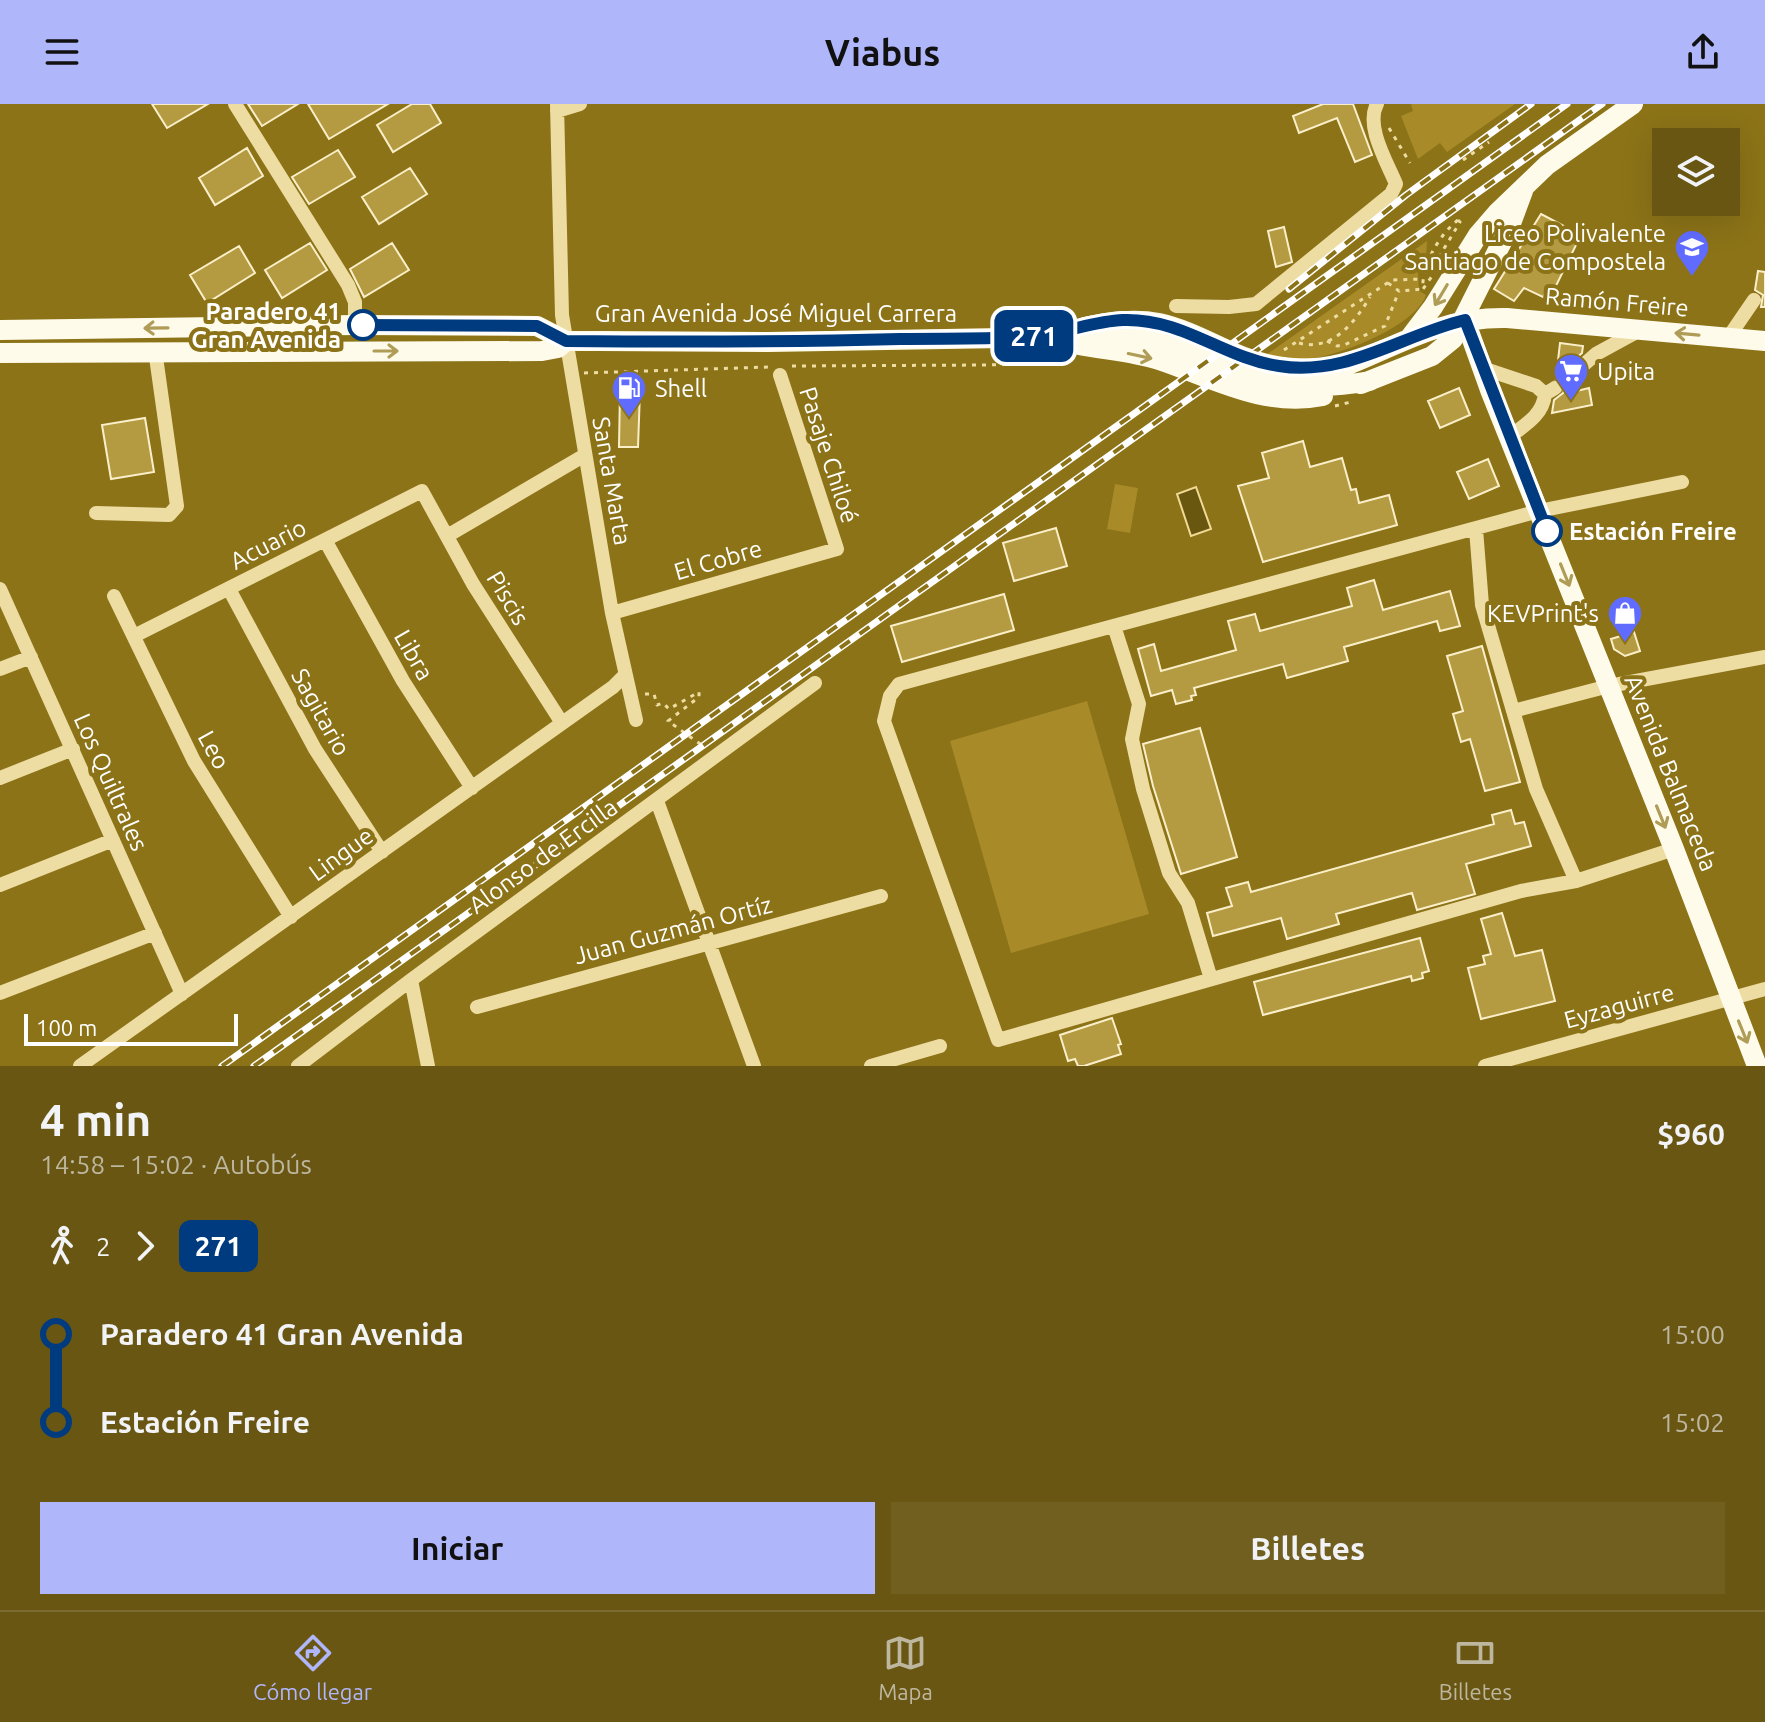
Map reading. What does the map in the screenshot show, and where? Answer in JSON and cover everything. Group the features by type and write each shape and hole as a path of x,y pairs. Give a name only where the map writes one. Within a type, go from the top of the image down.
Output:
{"main road":[{"path":"1411,336 1425,320 1478,235 1497,213 1547,165 1633,104"},
{"name":"Gran Avenida José Miguel Carrera","path":"1036,336 1156,359 1234,388 1279,399 1309,399 1366,390 1439,351 1453,339 1510,226 1523,191"},
{"name":"Ramón Freire","path":"1411,336 1465,320 1507,318 1765,341"},
{"name":"Gran Avenida José Miguel Carrera","path":"1036,336 1135,320 1186,331 1240,356 1274,366 1316,368 1358,360"},
{"name":"Avenida Balmaceda","path":"1465,320 1757,1066"},
{"name":"Gran Avenida José Miguel Carrera","path":"0,330 537,326 566,341 769,342 1111,336 1152,340 1284,383 1366,390"},
{"name":"Gran Avenida José Miguel Carrera","path":"1284,383 1333,372 1411,336"},
{"name":"Gran Avenida José Miguel Carrera","path":"0,353 155,350 542,351 558,348 566,341"}],"street":[{"path":"235,104 348,285 355,302 355,325"},
{"path":"557,108 580,104"},
{"name":"Santa Marta","path":"557,108 561,301 566,341 612,613 636,720"},
{"path":"1176,306 1256,304 1391,194 1396,184 1372,124 1373,113 1380,111"},
{"path":"1728,338 1754,300"},
{"path":"1580,368 1596,354 1640,330"},
{"path":"96,513 169,515 177,506 155,350"},
{"path":"1482,368 1550,391 1544,406 1509,437"},
{"name":"Pasaje Chiloé","path":"782,369 837,549"},
{"path":"447,536 585,455"},
{"path":"1674,849 1576,881 1521,891 998,1040 884,721 890,696 899,684 1539,511 1682,482"},
{"name":"Piscis","path":"422,491 501,630 562,723"},
{"name":"Acuario","path":"134,636 422,491"},
{"path":"1476,529 1482,605 1536,789 1576,881"},
{"name":"Libra","path":"325,540 403,681 472,788"},
{"name":"El Cobre","path":"612,613 837,549"},
{"name":"Los Quiltrales","path":"0,589 182,994"},
{"name":"Sagitario","path":"229,589 315,749 382,852"},
{"name":"Leo","path":"114,596 194,761 291,917"},
{"path":"1114,626 1139,704 1132,739 1143,789 1169,873 1188,903 1211,979"},
{"path":"0,669 31,657"},
{"path":"1513,711 1609,686 1765,657"},
{"name":"Lingue","path":"80,1066 613,687 625,675"},
{"name":"Alonso de Ercilla","path":"298,1066 313,1061 411,980 815,683"},
{"path":"0,778 73,749"},
{"path":"657,801 754,1066"},
{"path":"0,885 113,840"},
{"name":"Juan Guzmán Ortíz","path":"477,1007 881,896"},
{"path":"0,993 155,933"},
{"path":"411,980 428,1066"},
{"name":"Eyzaguirre","path":"1485,1066 1765,989"},
{"path":"871,1066 940,1046"}],"path":[{"path":"1380,111 1410,163"},
{"path":"1463,160 1489,142"},
{"path":"1458,220 1460,222 1433,267 1437,269 1423,289 1427,264 1448,227 1458,220"},
{"path":"1275,356 1397,278 1423,279"},
{"path":"1388,283 1399,291 1423,289"},
{"path":"1327,341 1337,346 1344,345 1385,326 1399,291"},
{"path":"1297,342 1315,346 1327,341 1353,323 1372,293"},
{"path":"571,373 1085,361"},
{"path":"1333,407 1366,390"},
{"path":"665,707 669,709 699,692 699,697 668,721 708,749"}],"shaded area":[{"path":"1411,104 1515,104 1447,152 1440,143 1418,159 1401,116 1413,111"},
{"path":"1427,241 1426,258 1418,270 1419,291 1426,295 1406,319 1370,340 1329,355 1297,360 1266,355"},
{"path":"1115,484 1138,488 1130,533 1107,529"},
{"path":"1196,487 1211,529 1191,536 1177,494"},
{"path":"1087,701 1149,914 1011,953 950,741"}],"building":[{"path":"152,104 208,104 167,128"},
{"path":"248,104 298,104 262,126"},
{"path":"308,104 388,104 329,139"},
{"path":"412,104 430,104 441,123 393,152 377,125"},
{"path":"1323,104 1353,104 1372,155 1355,162 1337,118 1299,133 1293,116"},
{"path":"247,148 263,176 215,205 199,178"},
{"path":"338,150 355,177 309,204 292,177"},
{"path":"410,168 427,194 379,224 362,197"},
{"path":"1541,214 1566,227 1564,230 1579,239 1551,296 1546,292 1543,297 1524,288 1514,301 1494,289"},
{"path":"1284,227 1292,262 1276,267 1268,231"},
{"path":"310,243 327,270 282,298 265,270"},
{"path":"392,243 409,270 364,297 350,269"},
{"path":"239,246 255,273 207,303 190,275"},
{"path":"1758,271 1765,272 1765,307 1761,307 1763,295 1755,290"},
{"path":"1560,343 1583,346 1582,353 1570,369 1579,378 1577,391 1589,388 1592,405 1552,413 1554,400 1565,389 1563,382 1556,378"},
{"path":"1459,388 1470,415 1440,428 1428,401"},
{"name":"Shell","path":"620,391 640,391 638,447 619,447"},
{"path":"145,418 154,472 111,479 102,425"},
{"path":"1303,441 1310,467 1342,458 1351,490 1356,489 1359,503 1389,495 1397,525 1263,562 1238,486 1269,478 1262,453"},
{"path":"1488,459 1499,486 1469,499 1457,472"},
{"path":"1056,528 1067,566 1014,581 1003,543"},
{"path":"1374,580 1383,610 1450,591 1460,626 1440,631 1437,621 1344,647 1348,661 1287,678 1283,664 1194,688 1196,695 1191,696 1192,700 1176,704 1172,690 1151,696 1138,649 1154,644 1161,671 1236,650 1228,621 1255,614 1260,631 1352,606 1347,588"},
{"path":"1004,594 1014,630 902,662 891,626"},
{"name":"KEVPrint's","path":"1634,632 1640,651 1625,656 1614,649 1611,639"},
{"path":"1482,646 1520,782 1485,791 1470,739 1461,742 1453,714 1463,711 1447,656"},
{"path":"1200,728 1237,857 1181,874 1143,744"},
{"path":"1511,810 1515,824 1524,822 1531,846 1466,864 1475,894 1417,910 1412,893 1336,914 1339,924 1287,939 1281,918 1213,936 1207,913 1232,906 1226,888 1248,882 1251,892 1494,824 1492,815"},
{"path":"1502,913 1515,956 1542,950 1555,1001 1481,1019 1468,968 1485,964 1483,956 1491,954 1481,919"},
{"path":"1420,938 1429,971 1422,973 1423,978 1412,981 1411,976 1263,1015 1254,982"},
{"path":"1112,1018 1121,1044 1118,1045 1121,1054 1084,1066 1078,1066 1075,1059 1068,1061 1060,1035"}],"tunnel":[{"path":"1555,388 1580,368"}],"railway":[{"path":"1289,289 1406,195 1531,104"},
{"path":"222,1066 1567,104"},
{"path":"254,1066 1602,104"}],"bus line":[{"name":"271","path":"363,325 537,326 550,330 566,341 769,342 1036,336 1135,320 1186,331 1265,364 1316,368 1358,360 1411,336 1465,320 1547,531"}],"place":[{"name":"Liceo Polivalente Santiago de Compostela","path":"1692,278"},
{"name":"Paradero 41 Gran Avenida","path":"363,325"},
{"name":"Upita","path":"1571,402"},
{"name":"Shell","path":"629,419"},
{"name":"Estación Freire","path":"1547,531"},
{"name":"KEVPrint's","path":"1625,644"}]}
